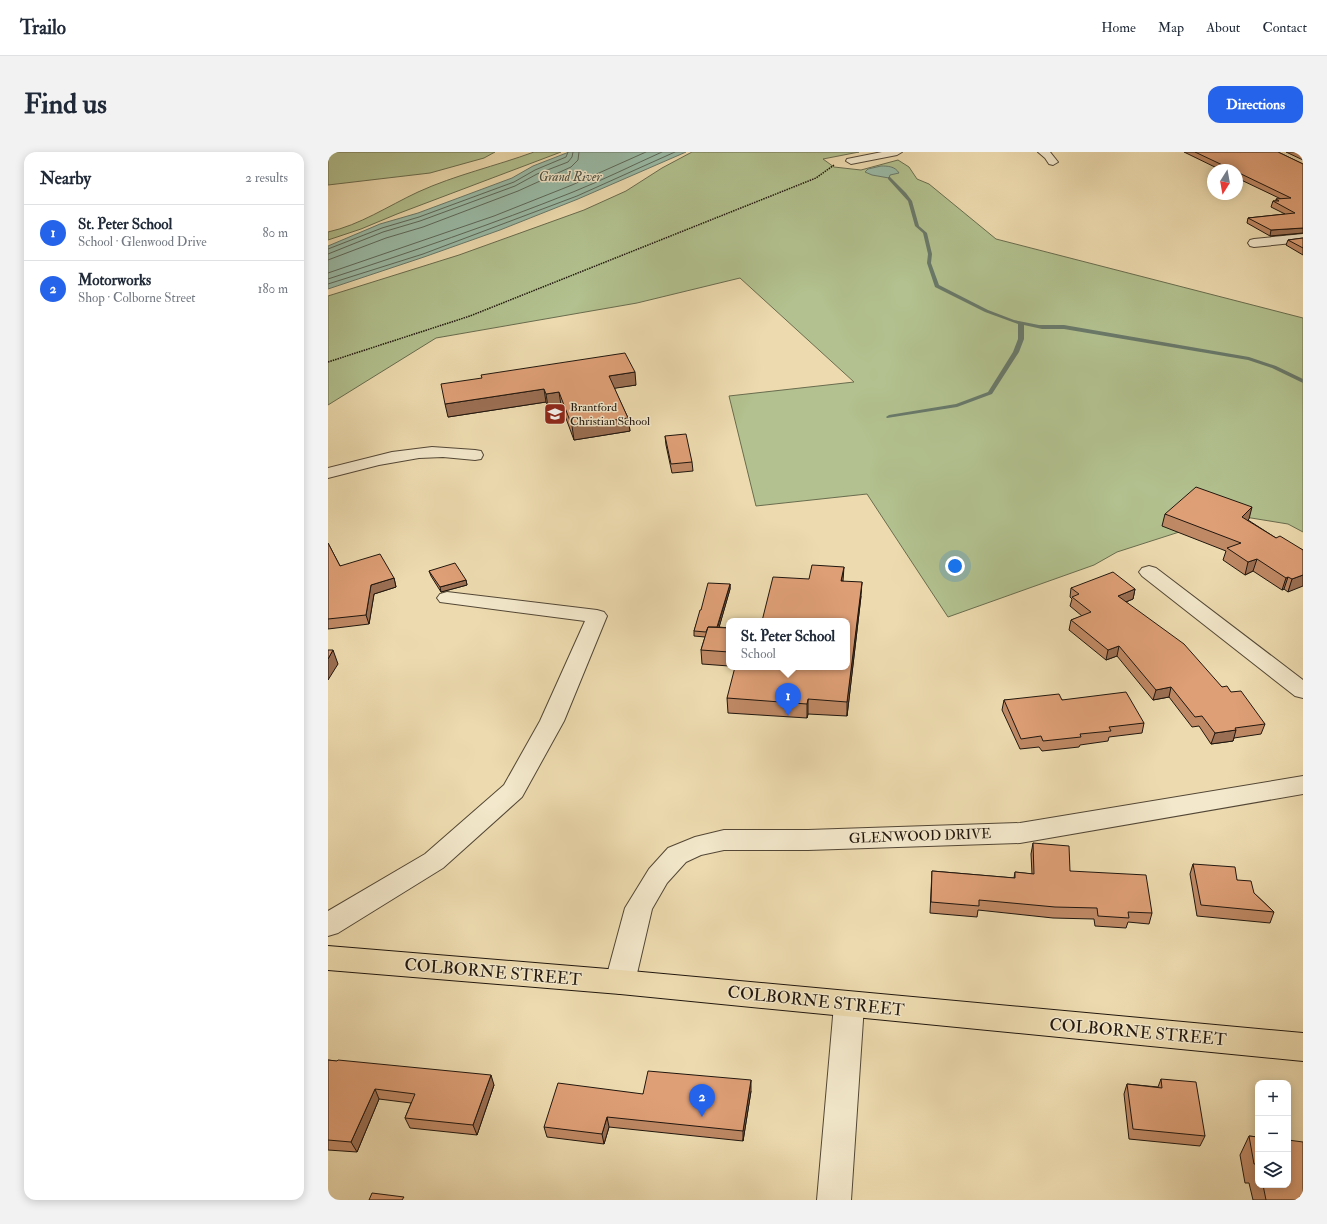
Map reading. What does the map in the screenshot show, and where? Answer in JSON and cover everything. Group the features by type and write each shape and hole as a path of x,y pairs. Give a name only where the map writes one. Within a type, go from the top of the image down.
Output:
{"main road":[{"name":"COLBORNE STREET","path":"328,958 620,982 849,1005 1303,1047"}],"street":[{"path":"851,161 897,152"},
{"path":"1043,152 1049,156 1053,162"},
{"path":"1254,243 1303,238"},
{"path":"328,473 380,459 406,455 433,452 475,454"},
{"path":"1149,572 1303,691"},
{"path":"328,925 434,861 514,791 552,721 597,616 447,598"},
{"name":"GLENWOOD DRIVE","path":"620,982 639,908 658,876 677,856 695,847 724,840 808,840 1020,833 1303,784"},
{"path":"834,1200 849,1005"}],"path":[{"path":"328,362 470,316 816,178 828,171 835,164"}],"shaded area":[{"path":"328,152 495,152 484,158 430,173 328,185"},
{"path":"534,152 561,152 361,229 328,240 328,232 363,220 432,186"},
{"path":"692,152 859,152 823,159 834,167 861,170 898,160 909,167 917,179 929,184 996,239 1303,318 1303,532 1288,524 1245,517 1201,525 1117,552 1094,565 948,617 867,494 756,506 729,396 854,382 740,278 637,303 436,338 328,405 328,296 459,255 584,210 626,191 662,168"}],"water":[{"name":"Grand River","path":"569,152 686,152 578,199 500,230 328,289 328,246 380,224 418,213 512,178 533,166"},
{"path":"888,166 899,173 890,175 889,178 872,175 865,172 868,169"}],"building":[{"path":"1195,152 1278,152 1303,164 1303,228 1271,230 1248,218 1295,213 1273,201 1279,201 1276,199 1291,198 1243,175 1243,164 1220,164"},
{"path":"1303,238 1303,248 1288,240"},
{"path":"625,353 635,372 609,376 628,418 572,426 559,392 546,394 544,389 445,404 441,384 482,378 481,375"},
{"path":"686,434 692,462 671,464 665,436"},
{"path":"1196,487 1252,507 1242,517 1276,538 1280,536 1303,550 1303,575 1292,579 1288,577 1286,578 1257,559 1248,562 1227,548 1241,543 1165,514"},
{"path":"328,543 340,566 380,554 394,578 371,585 366,615 328,619"},
{"path":"455,563 466,580 440,587 429,571"},
{"path":"812,565 844,567 841,581 862,582 847,702 808,699 807,704 727,698 734,670 850,670 850,618 763,618 773,577 809,579"},
{"path":"1113,572 1135,589 1118,596 1184,644 1222,687 1227,686 1231,692 1241,691 1265,724 1235,728 1236,730 1215,733 1202,716 1195,717 1171,687 1156,690 1119,646 1108,650 1071,620 1091,612 1072,597 1079,594 1071,588"},
{"path":"708,583 730,584 717,627 708,627 706,632 694,631 701,610"},
{"path":"708,627 726,628 726,652 701,650"},
{"path":"328,650 333,650 328,659"},
{"path":"1126,692 1144,723 1109,727 1111,731 1080,734 1081,737 1043,741 1041,736 1021,739 1004,700 1059,694 1062,700"},
{"path":"1033,843 1069,846 1070,871 1146,875 1152,913 1128,912 1129,918 1098,916 1097,908 1055,907 979,900 979,906 931,902 932,871 1015,878 1015,872 1034,874"},
{"path":"1193,864 1235,867 1237,880 1251,881 1254,893 1274,912 1201,905"},
{"path":"328,1060 491,1075 473,1125 405,1118 415,1094 375,1089 351,1142 328,1140"},
{"path":"648,1071 751,1080 743,1131 607,1117 602,1134 544,1127 558,1083 643,1094"},
{"path":"1161,1079 1196,1082 1205,1136 1133,1129 1127,1084 1162,1088"},
{"path":"1249,1136 1255,1137 1254,1164"},
{"path":"1291,1140 1303,1142 1303,1200 1266,1200 1264,1188 1291,1188"},
{"path":"372,1193 404,1197 402,1200 369,1200"}],"waterway":[{"path":"889,178 910,201 917,226 925,233 930,254 929,263 937,286 999,316 1021,323"},
{"path":"889,417 957,405 990,393 1016,352 1021,339 1021,323"},
{"path":"1021,323 1042,327 1064,327 1249,359 1274,367 1303,381"}],"place":[{"name":"Brantford Christian School","path":"555,414"},
{"name":"St. Peter School","path":"788,716"},
{"name":"Motorworks","path":"702,1117"}]}
